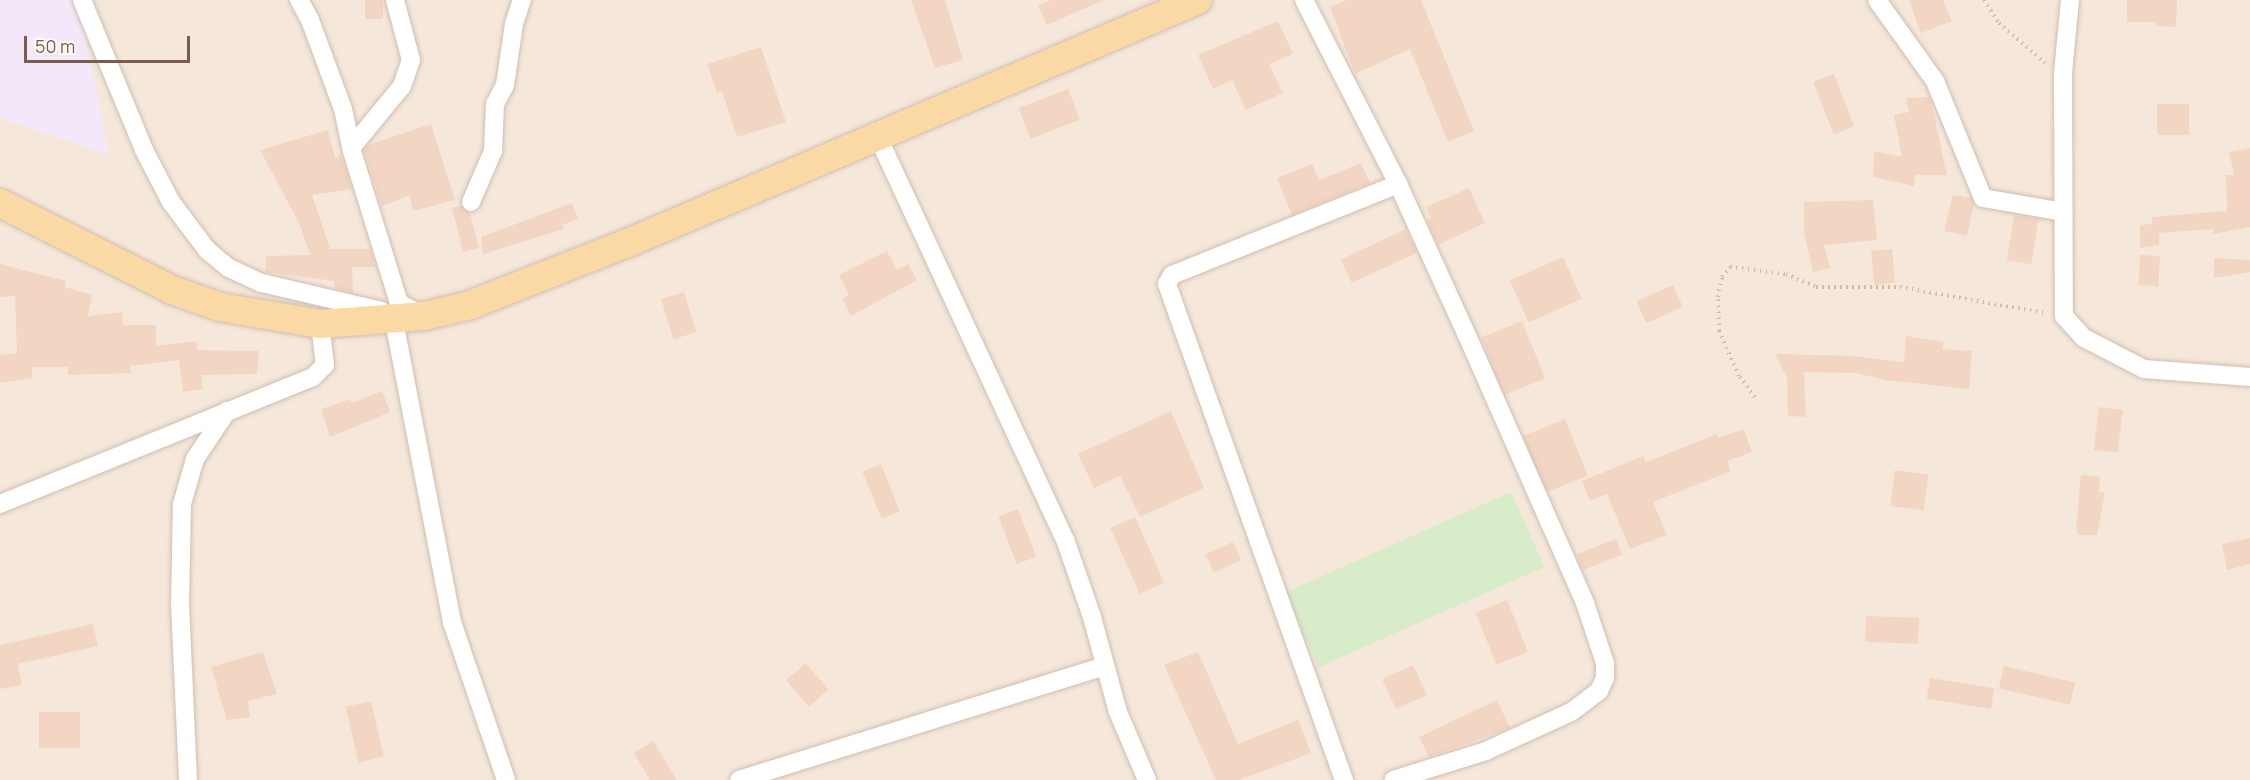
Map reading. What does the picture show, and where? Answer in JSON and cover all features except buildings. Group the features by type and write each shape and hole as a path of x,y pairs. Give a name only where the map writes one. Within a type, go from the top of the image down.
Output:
{"main road":[{"path":"3,210 182,293 219,307 320,324 394,321 425,316 470,305 630,242 1198,0"}],"street":[{"path":"82,0 158,177 186,225 212,255 262,283 375,310 425,316"},
{"path":"299,0 310,20 343,109 351,148 399,303 425,316"},
{"path":"351,148 402,86 411,60 394,0"},
{"path":"471,202 493,151 495,104 505,85 514,24 522,0"},
{"path":"1304,0 1398,184 1585,603 1602,649 1605,678 1599,691 1571,712 1486,751 1393,780"},
{"path":"1877,0 1935,81 1983,198 2063,213"},
{"path":"2070,0 2062,73 2064,316 2084,338 2144,369 2250,377"},
{"path":"878,137 1065,539 1118,712 1146,780"},
{"path":"1344,780 1167,284 1172,275 1398,184"},
{"path":"394,321 452,622 506,780"},
{"path":"0,504 321,372 325,357 320,324"},
{"path":"188,780 180,605 182,504 195,459 227,411"},
{"path":"739,780 1105,666"}],"path":[{"path":"1986,1 1999,23 2047,65 2062,73"},
{"path":"1755,397 1739,376 1719,331 1718,297 1722,277 1730,267 1786,274 1816,287 1900,287 2064,316"}],"shaded area":[{"path":"0,0 2250,0 2250,780 0,780"},
{"path":"0,0 74,0 84,29 109,155 0,118"}],"green space":[{"path":"1511,492 1544,567 1319,667 1285,592"}]}
